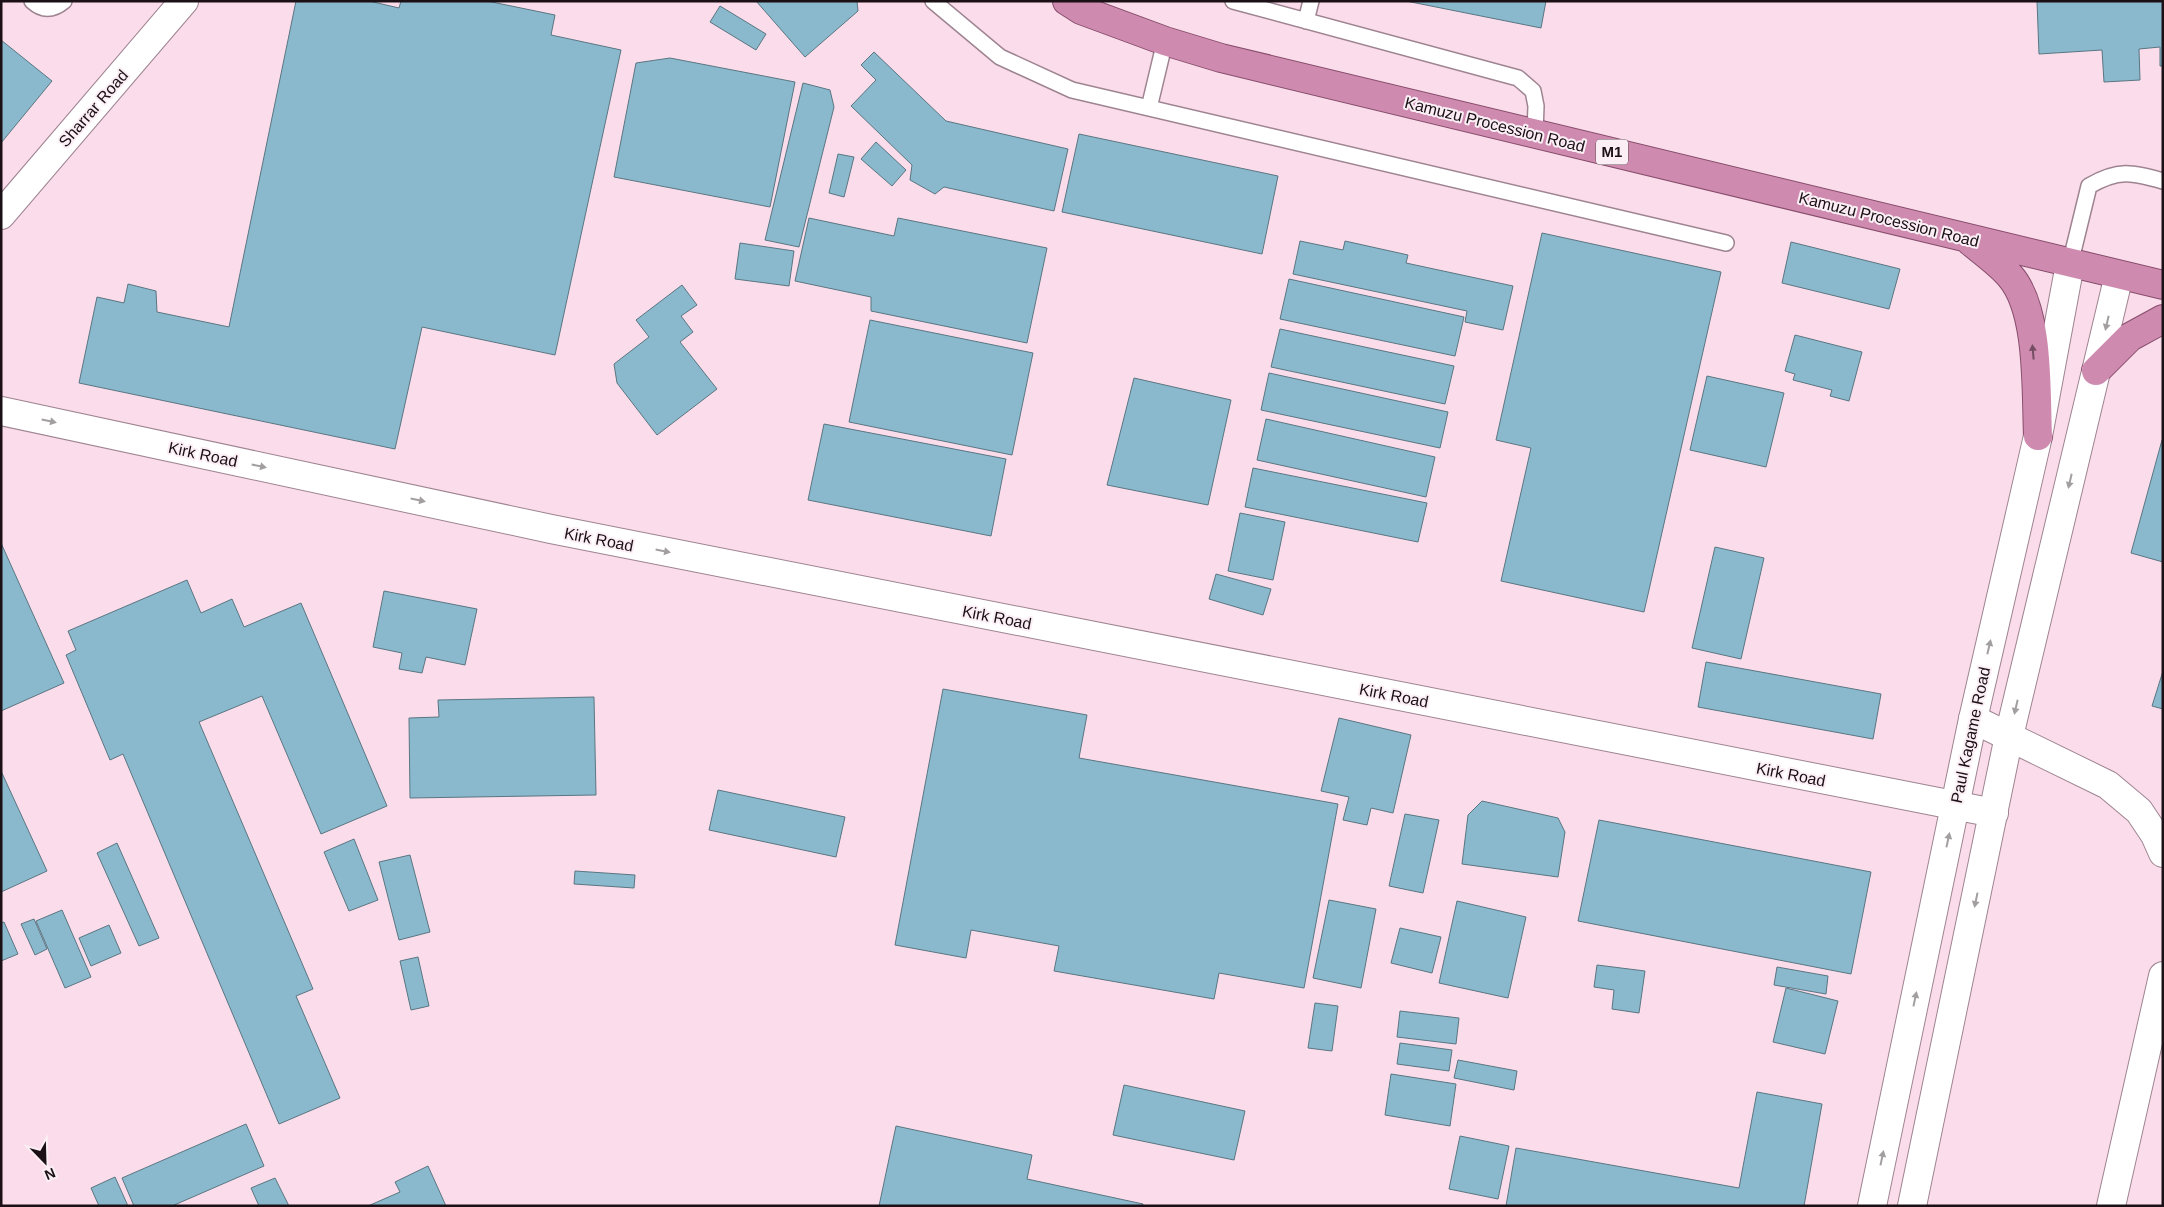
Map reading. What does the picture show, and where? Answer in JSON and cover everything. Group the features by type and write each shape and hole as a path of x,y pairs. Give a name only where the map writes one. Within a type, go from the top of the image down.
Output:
{"highway":[{"name":"Kamuzu Procession Road","path":"1067,1 1081,10 1165,42 1221,58 2163,286"},
{"path":"1965,237 2010,276 2024,297 2031,324 2038,436"},
{"path":"2096,371 2130,337 2163,319"}],"street":[{"name":"Sharrar Road","path":"1,215 184,1"},
{"name":"Paul Kagame Road","path":"1872,1206 1973,719 2038,436 2070,264"},
{"path":"1912,1206 2009,736 2119,275"},
{"name":"Kirk Road","path":"1,410 561,531 1994,813"},
{"path":"1973,719 2108,786 2139,811 2156,835 2163,853"},
{"path":"2112,1206 2163,976"}],"lane":[{"path":"32,1 40,8 52,9 64,1"},
{"path":"934,1 1000,57 1072,90 1726,243"},
{"path":"1233,1 1518,78 1534,91 1535,133"},
{"path":"1306,21 1311,1"},
{"path":"1149,108 1165,42"},
{"path":"2070,264 2089,186 2103,178 2133,172 2163,181"}],"building":[{"path":"296,1 369,1 399,8 401,1 487,1 555,15 551,35 621,50 555,355 422,327 395,449 79,383 97,297 124,303 128,284 156,291 157,312 229,327"},
{"path":"756,1 857,1 858,11 805,57"},
{"path":"1406,1 1546,1 1541,28"},
{"path":"2037,1 2163,1 2163,66 2160,66 2160,47 2139,49 2140,80 2104,82 2102,50 2039,54"},
{"path":"720,6 766,34 756,50 710,22"},
{"path":"1,40 52,81 1,143"},
{"path":"874,52 946,121 1068,149 1054,211 944,187 935,194 910,180 912,165 851,106 876,80 861,65"},
{"path":"670,58 795,82 770,207 614,177 636,63"},
{"path":"803,83 830,90 834,107 799,247 765,240"},
{"path":"1079,134 1278,176 1262,254 1062,212"},
{"path":"876,142 906,170 892,186 861,159"},
{"path":"838,154 854,157 844,197 829,193"},
{"path":"809,218 894,236 898,218 1047,248 1027,343 871,311 871,297 795,281"},
{"path":"1542,233 1721,272 1644,612 1501,581 1531,448 1496,440"},
{"path":"1300,241 1343,250 1345,241 1408,255 1406,263 1513,286 1503,330 1465,322 1467,311 1293,274"},
{"path":"1791,242 1900,269 1889,309 1782,283"},
{"path":"740,243 794,251 789,286 735,279"},
{"path":"1289,279 1464,317 1455,356 1280,319"},
{"path":"682,285 697,305 681,316 693,332 680,342 717,389 657,435 617,383 614,364 649,337 636,320"},
{"path":"870,320 1033,353 1012,455 849,422"},
{"path":"1280,329 1454,366 1445,404 1271,367"},
{"path":"1795,335 1862,352 1849,401 1830,396 1832,390 1793,380 1795,374 1785,371"},
{"path":"1269,373 1448,412 1440,448 1261,410"},
{"path":"1707,376 1784,393 1766,467 1690,450"},
{"path":"1134,378 1231,400 1208,505 1107,485"},
{"path":"1266,419 1435,457 1426,497 1257,460"},
{"path":"824,424 1006,459 991,536 808,500"},
{"path":"2163,440 2163,562 2131,553"},
{"path":"1253,468 1427,503 1418,542 1245,507"},
{"path":"1240,513 1285,522 1273,580 1228,571"},
{"path":"1,543 64,683 1,711"},
{"path":"1715,547 1764,558 1741,659 1692,648"},
{"path":"1216,574 1271,589 1263,615 1209,599"},
{"path":"187,580 201,613 232,599 244,627 301,603 387,806 321,834 262,696 199,722 313,989 296,996 340,1098 279,1124 123,754 110,760 66,655 76,650 68,631"},
{"path":"384,591 477,609 465,665 426,657 422,673 399,669 402,653 373,647"},
{"path":"1706,662 1881,694 1873,739 1698,707"},
{"path":"2163,671 2163,709 2152,706"},
{"path":"943,689 1087,715 1079,758 1338,804 1304,988 1219,973 1214,999 1054,971 1059,946 971,930 966,958 895,945"},
{"path":"594,697 596,795 410,798 409,718 439,717 438,700"},
{"path":"1339,718 1411,735 1393,813 1371,808 1367,825 1343,820 1349,797 1321,791"},
{"path":"1,771 47,871 1,892"},
{"path":"718,790 845,817 836,857 709,830"},
{"path":"1482,801 1558,818 1565,832 1558,877 1462,864 1468,815"},
{"path":"1405,814 1439,820 1423,893 1389,886"},
{"path":"1599,820 1871,872 1851,974 1578,921"},
{"path":"354,839 378,900 349,911 324,852"},
{"path":"117,843 159,938 139,946 97,853"},
{"path":"410,855 430,932 399,940 379,862"},
{"path":"575,871 635,875 634,888 574,884"},
{"path":"1329,900 1376,909 1361,988 1313,978"},
{"path":"1457,901 1526,917 1508,998 1439,983"},
{"path":"62,910 91,977 65,988 36,921"},
{"path":"34,919 47,949 35,955 21,924"},
{"path":"4,922 18,954 1,961 1,923"},
{"path":"109,925 121,953 91,966 79,938"},
{"path":"1400,928 1441,937 1432,973 1391,963"},
{"path":"418,957 429,1006 411,1010 400,961"},
{"path":"1597,965 1645,971 1639,1013 1612,1009 1614,990 1594,987"},
{"path":"1777,967 1828,976 1826,994 1774,985"},
{"path":"1786,988 1838,1001 1825,1054 1773,1042"},
{"path":"1315,1003 1338,1006 1332,1051 1308,1048"},
{"path":"1400,1011 1459,1018 1456,1044 1397,1037"},
{"path":"1400,1043 1452,1050 1449,1071 1397,1064"},
{"path":"1458,1060 1517,1071 1514,1090 1454,1078"},
{"path":"1391,1074 1456,1084 1450,1126 1385,1115"},
{"path":"1124,1085 1245,1111 1234,1160 1113,1135"},
{"path":"1757,1092 1822,1104 1804,1206 1506,1206 1516,1148 1739,1188"},
{"path":"246,1124 264,1166 172,1206 134,1206 122,1178"},
{"path":"896,1126 1032,1155 1027,1179 1143,1204 1143,1206 879,1206"},
{"path":"1460,1136 1509,1146 1498,1199 1449,1189"},
{"path":"428,1166 446,1206 368,1206 400,1192 395,1182"},
{"path":"115,1177 128,1206 99,1206 91,1188"},
{"path":"275,1178 289,1206 259,1206 251,1188"}]}
